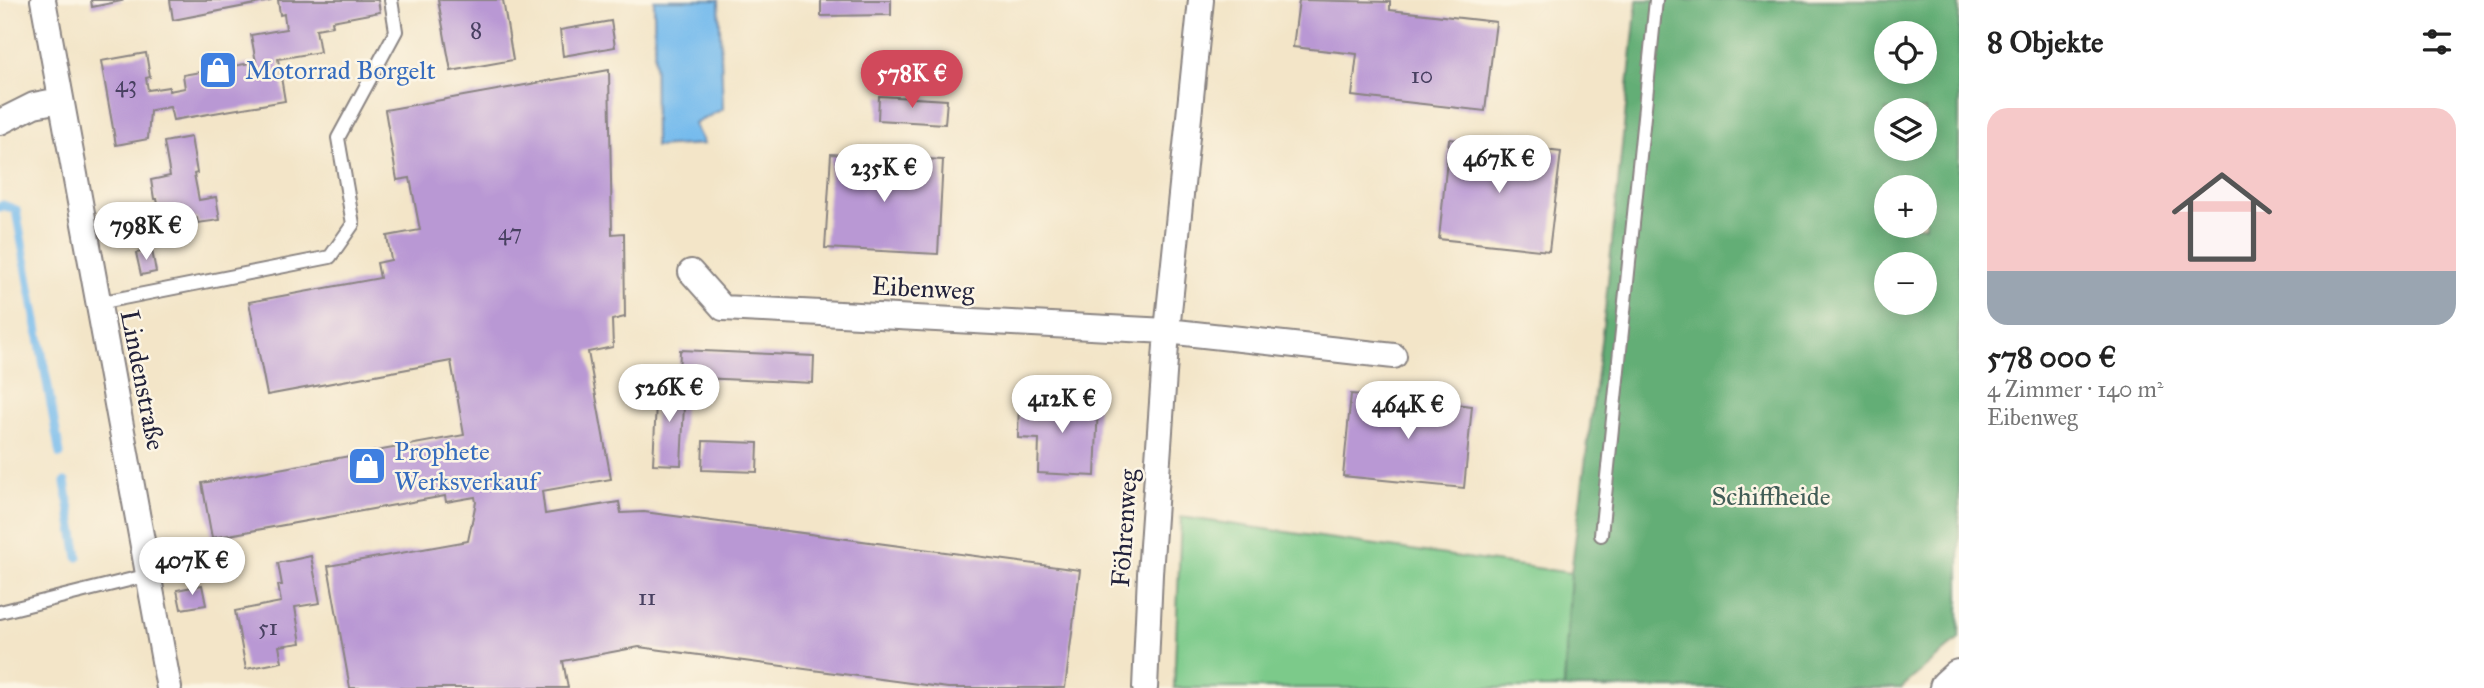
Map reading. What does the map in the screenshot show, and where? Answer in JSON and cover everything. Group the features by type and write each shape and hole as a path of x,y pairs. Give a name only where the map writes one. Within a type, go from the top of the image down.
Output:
{"highway":[{"path":"1949,688 1959,680"}],"street":[{"name":"Lindenstraße","path":"43,0 169,688"},
{"name":"Föhrenweg","path":"1144,688 1167,331 1201,0"},
{"path":"0,122 34,105 60,100"},
{"name":"Eibenweg","path":"691,272 723,308 1167,331"},
{"path":"1167,331 1394,356"}],"lane":[{"path":"98,303 330,257 353,223 338,138 396,31 391,0"},
{"path":"1601,535 1656,0"},
{"path":"0,612 149,575"}],"green space":[{"name":"Schiffheide","path":"1637,0 1959,0 1959,639 1901,688 1564,688 1571,573 1605,310"},
{"path":"1181,517 1571,573 1564,688 1174,688"}],"water":[{"path":"654,0 719,0 723,109 694,124 704,144 655,147"}],"building":[{"path":"91,0 121,0 122,1 92,7"},
{"path":"170,0 271,0 271,1 173,20"},
{"path":"278,0 378,0 380,12 332,21 333,26 316,29 320,52 278,59 285,101 173,120 170,107 152,110 148,139 116,145 101,61 146,53 150,77 146,78 148,90 169,87 169,91 185,88 183,75 206,71 204,60 227,56 228,67 256,62 251,35 286,29"},
{"path":"438,0 503,0 513,60 451,71"},
{"path":"821,0 891,0 891,15 821,16"},
{"path":"1299,0 1390,2 1390,10 1496,22 1485,111 1352,96 1357,54 1293,47"},
{"path":"611,21 615,47 563,56 560,30"},
{"path":"609,70 612,234 624,233 625,317 612,320 613,347 588,352 611,479 542,491 545,514 619,502 621,513 644,512 1080,570 1065,688 948,688 639,647 563,661 568,688 350,688 328,566 468,541 475,497 446,502 445,496 212,538 202,483 464,435 451,361 267,395 249,302 380,278 377,263 391,260 387,236 420,230 410,178 397,180 385,110"},
{"path":"879,96 947,100 945,124 878,120"},
{"path":"191,137 199,200 216,197 220,220 198,223 197,218 162,223 151,180 170,176 164,142"},
{"path":"1449,139 1561,152 1549,251 1439,239"},
{"path":"831,154 943,160 938,254 825,248"},
{"path":"152,250 156,272 141,275 136,253"},
{"path":"680,350 814,356 813,383 679,377"},
{"path":"657,383 685,385 681,465 653,464"},
{"path":"1351,394 1472,406 1464,488 1343,476"},
{"path":"1019,400 1098,404 1095,476 1038,473 1039,439 1018,438"},
{"path":"703,441 758,443 757,472 702,470"},
{"path":"311,556 320,603 295,607 301,643 279,646 282,662 246,669 235,611 281,602 278,585 282,585 278,563"},
{"path":"202,585 206,605 181,609 177,590"}],"waterway":[{"path":"0,207 3,205 16,210 60,454"},
{"path":"65,482 78,557"}],"place":[{"name":"Motorrad Borgelt","path":"218,70"},
{"name":"Prophete Werksverkauf","path":"367,466"}]}
